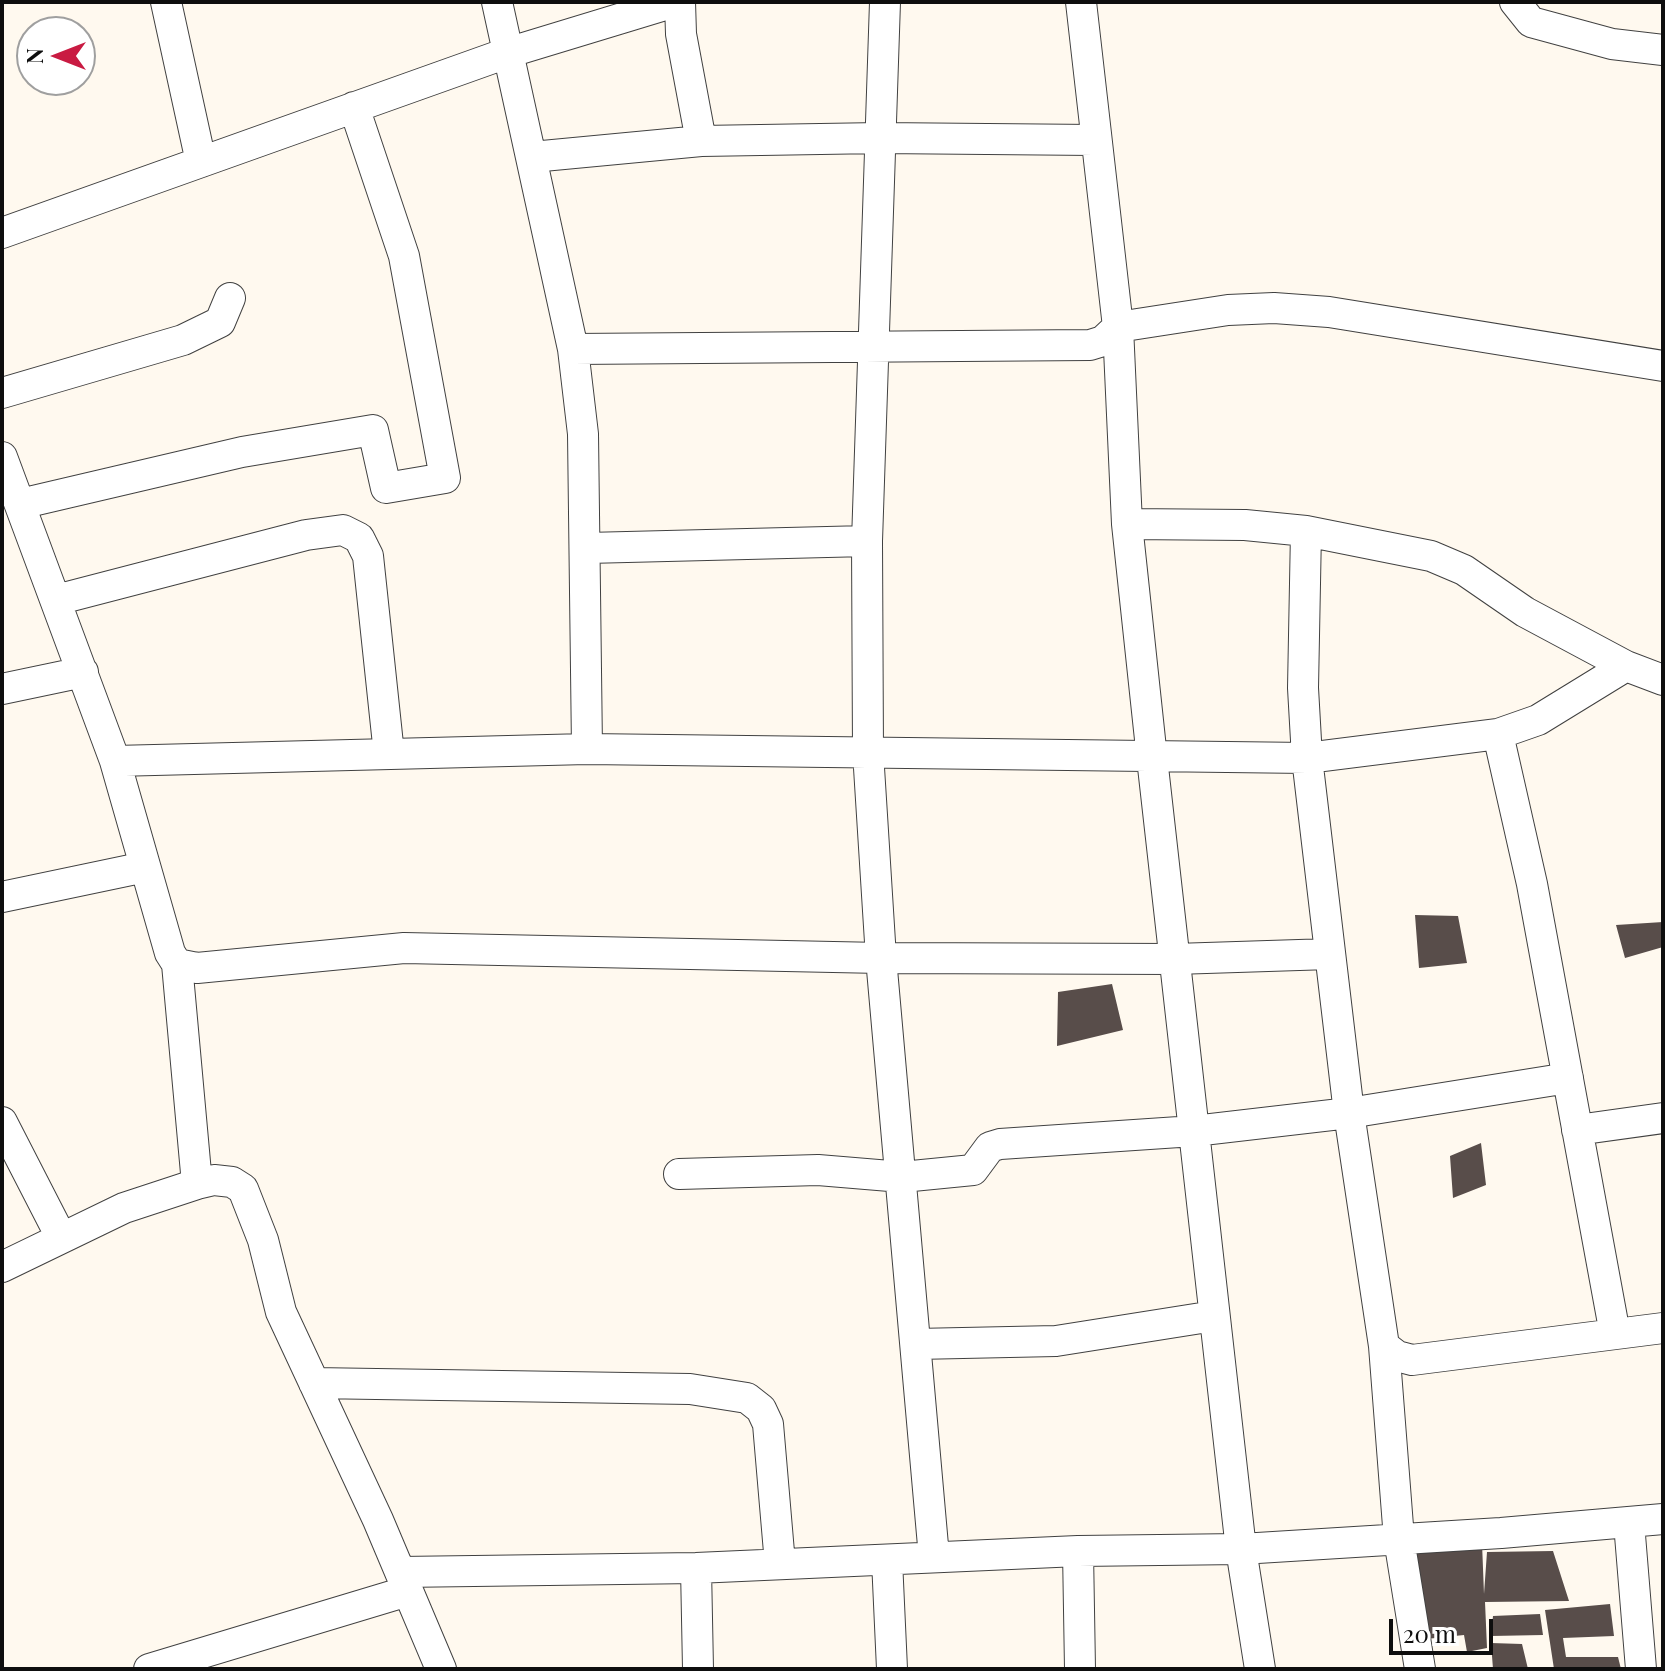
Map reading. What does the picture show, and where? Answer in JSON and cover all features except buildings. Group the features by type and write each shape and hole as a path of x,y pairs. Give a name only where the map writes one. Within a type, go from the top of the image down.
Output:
{"street":[{"path":"166,2 201,162"},
{"path":"497,2 573,349 583,434 587,548 587,749"},
{"path":"2,233 507,53 677,2 701,141"},
{"path":"885,2 867,541 868,752 881,958 934,1557"},
{"path":"1081,2 1094,140 1118,327 1127,524 1152,758 1241,1549 1260,1669"},
{"path":"1515,2 1531,22 1612,44 1663,50"},
{"path":"20,504 242,452 373,430 386,488 445,478 404,256 354,107"},
{"path":"532,157 701,141 880,138 1094,140"},
{"path":"2,393 183,340 220,322 230,298"},
{"path":"573,349 1090,345 1103,341 1118,327 1228,310 1274,308 1329,312 1663,366"},
{"path":"2,457 115,761 170,953 177,964 197,1184"},
{"path":"1127,524 1245,525 1306,531 1431,556 1464,570 1525,612 1626,666 1663,680"},
{"path":"56,600 306,535 343,530 359,538 368,556 389,754"},
{"path":"1306,531 1303,688 1307,758 1349,1113 1384,1346 1399,1539 1420,1669"},
{"path":"587,548 867,541"},
{"path":"115,761 587,749 1307,758 1498,734 1538,720 1626,666"},
{"path":"2,689 83,672"},
{"path":"1498,734 1532,884 1615,1334"},
{"path":"2,897 145,867"},
{"path":"177,964 197,968 404,948 881,958 1175,959 1330,954"},
{"path":"679,1174 818,1170 902,1177 973,1170 990,1147 1000,1144 1194,1131 1349,1113 1568,1078"},
{"path":"1577,1130 1663,1118"},
{"path":"2,1122 61,1237"},
{"path":"2,1267 124,1208 197,1184 214,1180 232,1182 243,1189 263,1240 281,1312 441,1669"},
{"path":"916,1344 1056,1341 1214,1316"},
{"path":"1384,1346 1397,1356 1412,1360 1663,1328"},
{"path":"314,1383 690,1389 747,1398 761,1409 768,1424 780,1564"},
{"path":"149,1669 404,1582 1078,1551 1241,1549 1663,1519"},
{"path":"1629,1523 1641,1669"},
{"path":"1078,1551 1080,1669"},
{"path":"887,1560 892,1669"},
{"path":"696,1568 698,1669"}]}
